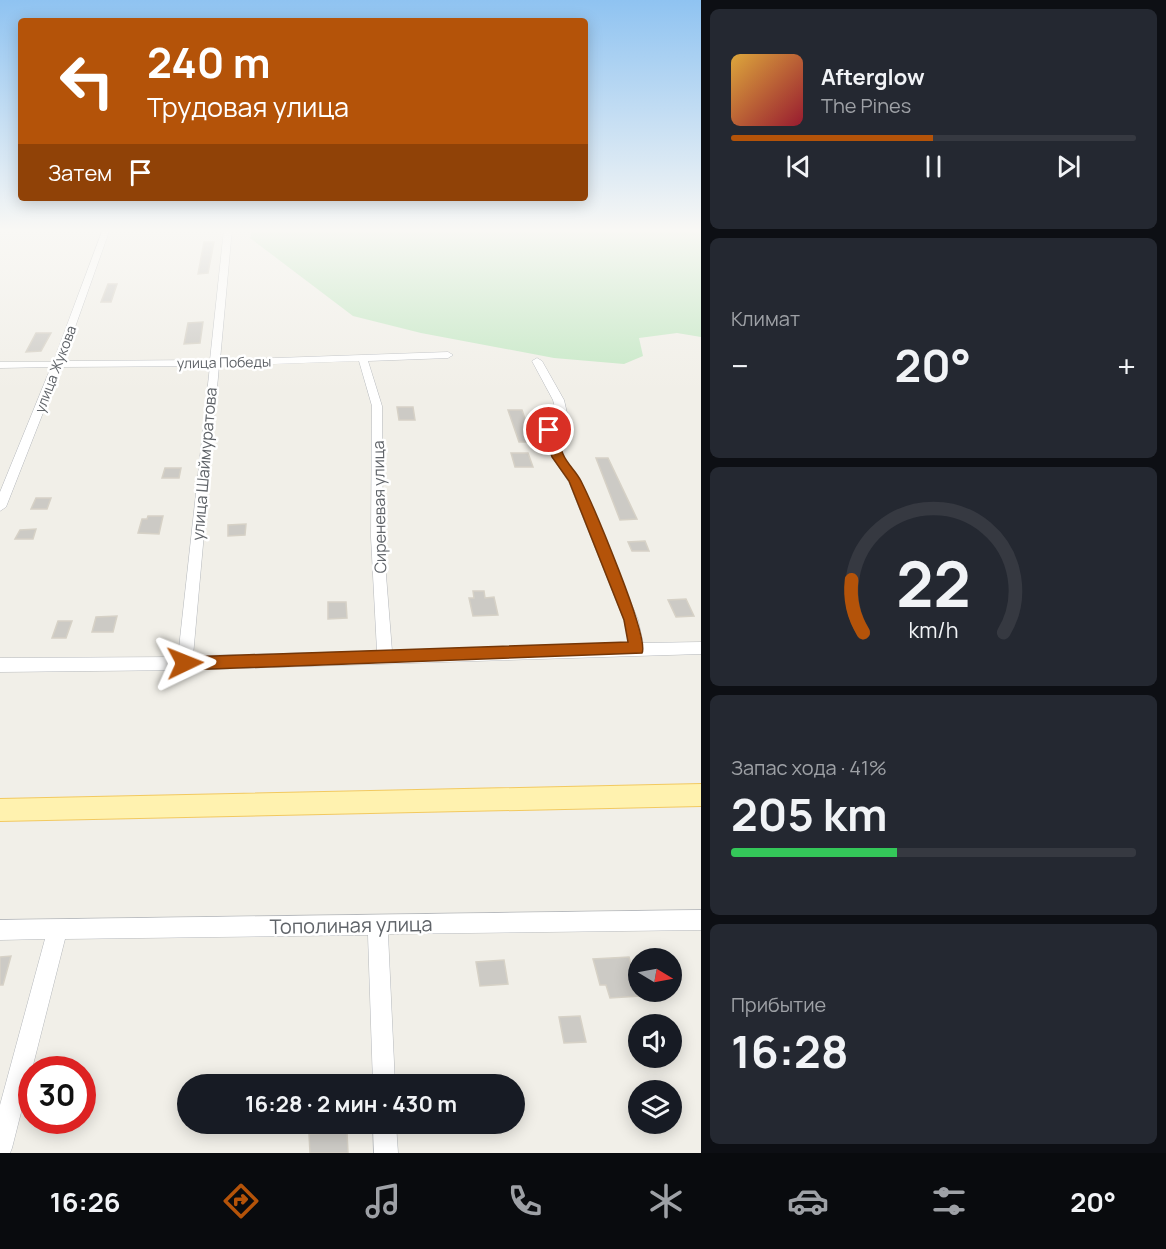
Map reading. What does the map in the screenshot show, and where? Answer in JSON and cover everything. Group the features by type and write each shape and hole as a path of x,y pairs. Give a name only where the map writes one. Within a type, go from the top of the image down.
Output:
{"main road":[{"path":"0,810 701,795"}],"street":[{"name":"улица Жукова","path":"0,507 87,283"},
{"name":"улица Шаймуратова","path":"185,663 222,283"},
{"name":"улица Победы","path":"0,365 214,363 448,356"},
{"name":"Сиреневая улица","path":"363,359 377,406 377,537 386,657"},
{"path":"537,361 561,405 564,417 565,426 549,430 558,457 575,481 631,620 637,648"},
{"path":"0,665 185,663 637,648 701,648"},
{"name":"Тополиная улица","path":"0,930 701,920"},
{"path":"378,924 384,1074"},
{"path":"0,1148 58,929"},
{"path":"385,1134 386,1153"}],"green space":[{"path":"309,283 701,283 701,337 677,333 639,338 643,356 624,364 554,358 421,333 353,316"}],"building":[{"path":"108,284 117,284 111,302 101,302"},
{"path":"203,322 200,343 184,344 188,323"},
{"path":"36,333 51,333 41,351 26,352"},
{"path":"397,407 413,407 415,420 399,420"},
{"path":"508,410 522,410 533,442 519,442"},
{"path":"511,453 528,453 533,467 515,467"},
{"path":"596,458 608,458 637,519 620,520"},
{"path":"165,468 181,468 179,478 162,478"},
{"path":"36,498 51,498 47,509 31,509"},
{"path":"148,516 163,516 159,534 138,533 142,519 147,519"},
{"path":"246,524 245,535 228,536 228,525"},
{"path":"36,529 33,539 15,539 20,530"},
{"path":"645,541 649,551 632,551 628,542"},
{"path":"473,591 484,591 485,598 494,597 498,615 473,616 469,598 474,598"},
{"path":"686,599 694,616 676,617 668,600"},
{"path":"328,602 346,602 347,618 328,619"},
{"path":"117,616 113,632 92,632 96,617"},
{"path":"58,621 72,621 66,638 52,638"},
{"path":"11,956 3,985 0,985 0,957"},
{"path":"628,957 628,997 610,998 606,985 600,985 593,959"},
{"path":"504,960 508,984 480,986 476,962"},
{"path":"580,1016 586,1042 564,1043 559,1017"},
{"path":"309,1134 347,1134 348,1153 310,1153"}],"route":[{"path":"185,663 637,648 631,620 575,481 558,457 549,430"}]}
